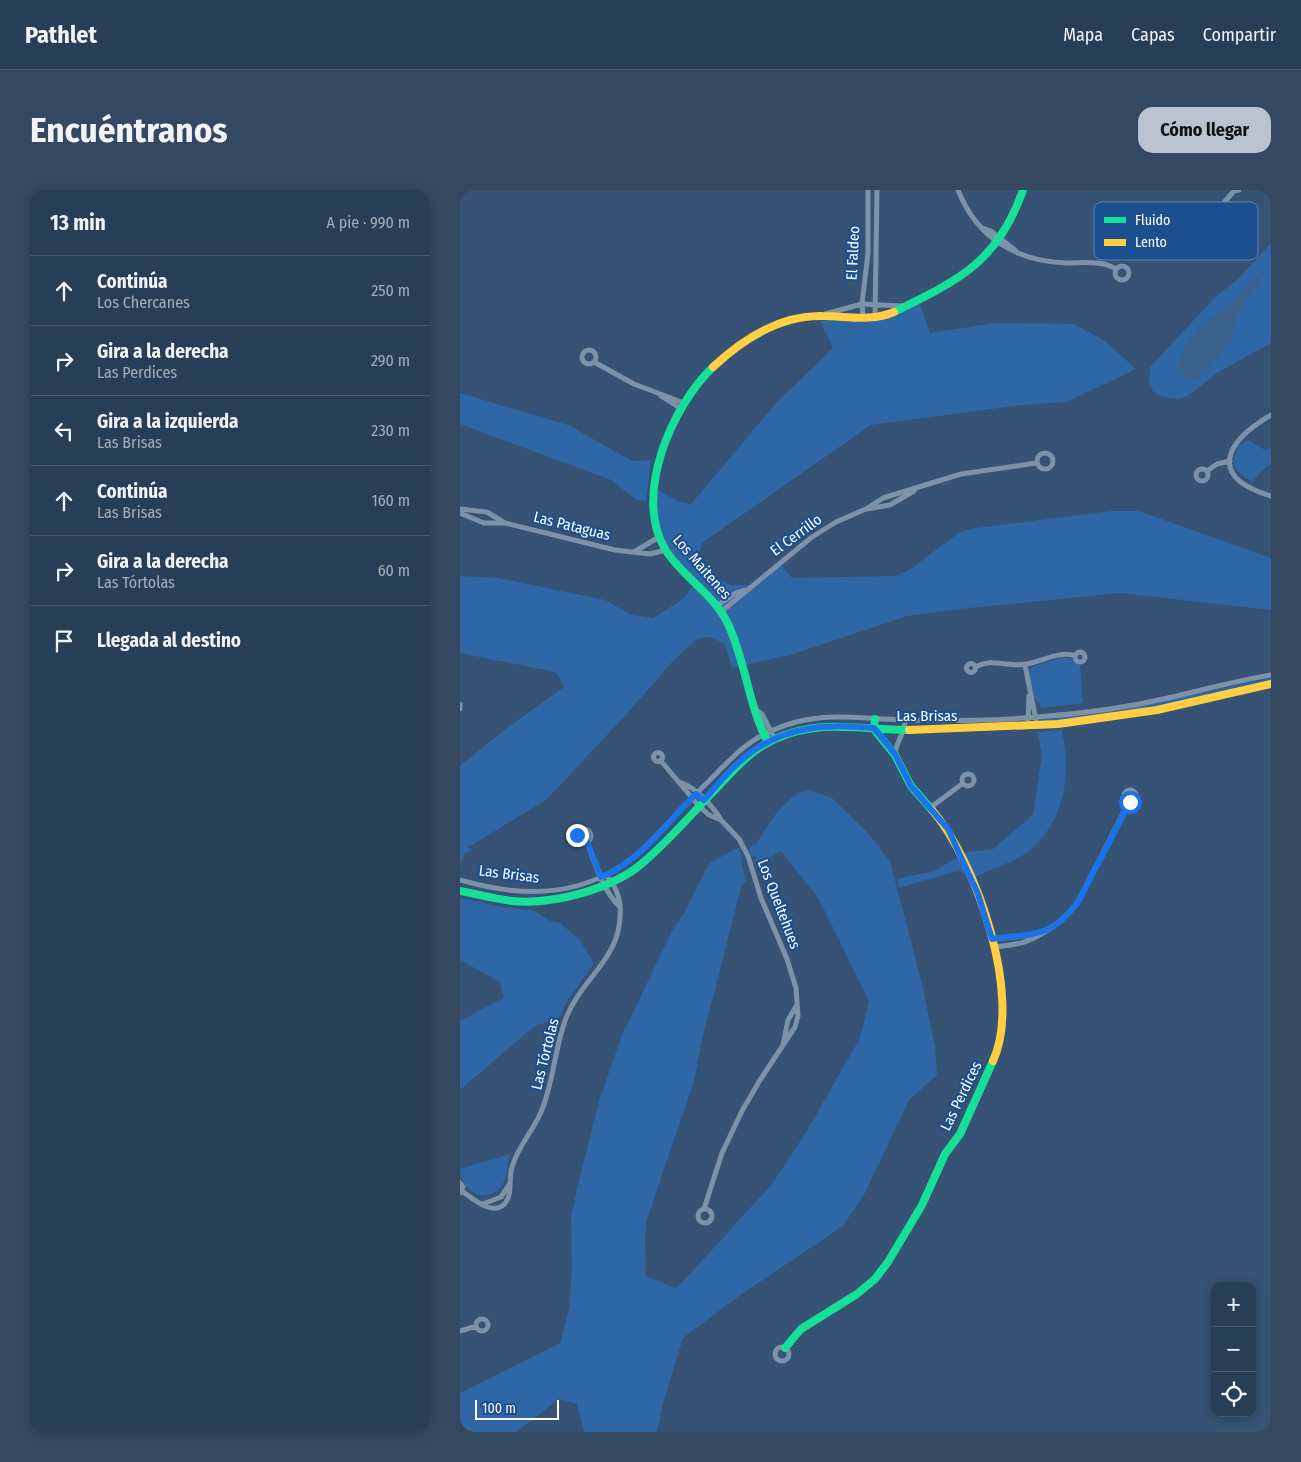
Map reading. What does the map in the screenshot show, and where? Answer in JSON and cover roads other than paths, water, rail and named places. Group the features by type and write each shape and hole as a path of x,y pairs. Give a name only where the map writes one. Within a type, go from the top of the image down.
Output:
{"street":[{"name":"El Faldeo","path":"863,318 862,304 868,254 868,190"},
{"name":"El Faldeo","path":"875,318 877,190"},
{"path":"958,190 962,201 982,227 999,241 1016,251 1034,258 1057,262 1105,264 1116,269"},
{"name":"Los Maitenes","path":"822,316 875,318 894,314 960,279 999,241 1013,217 1023,190"},
{"path":"1224,202 1235,190"},
{"name":"Los Maitenes","path":"772,740 755,709 743,676 734,636 720,608 666,550 659,537 652,492 660,458 682,406 718,360 748,338 785,322 822,316 862,304 906,306"},
{"path":"594,362 634,384 682,406"},
{"path":"1271,415 1238,439 1231,450 1230,461 1235,476 1243,485 1271,496"},
{"path":"1207,471 1217,464 1230,461"},
{"name":"El Cerrillo","path":"720,608 736,593 746,590 812,537 836,522 866,509 883,498 962,474 1037,463"},
{"name":"El Cerrillo","path":"866,509 890,505 917,488"},
{"name":"Las Pataguas","path":"460,509 487,512 505,523"},
{"name":"Las Pataguas","path":"460,513 484,523 505,523 633,552 650,554 666,550"},
{"path":"633,552 659,537"},
{"path":"976,667 988,662 1025,665 1064,654 1075,656"},
{"path":"1025,665 1032,722"},
{"name":"Las Brisas","path":"461,881 521,893 548,892 572,888 603,876 642,849 691,798 745,747 767,733 826,716 905,720 1032,722 1124,706 1271,676"},
{"name":"Las Brisas","path":"460,889 511,901 531,902 570,897 609,884 645,862 701,802 752,752 772,740 798,731 831,724 905,730 1032,722 1157,710 1271,684"},
{"path":"460,704 460,709"},
{"path":"874,728 875,719"},
{"path":"895,754 897,743 905,730 905,720"},
{"name":"Las Perdices","path":"785,1348 801,1329 836,1309 875,1279 922,1205 936,1170 960,1134 996,1055 1002,1033 1002,996 994,943 978,894 948,829 911,786 895,754 874,728"},
{"name":"Los Queltehues","path":"660,761 666,770 697,793 709,815 721,820 736,835 748,856 760,898 791,970 796,988 798,1016 796,1026 760,1080 738,1119 719,1161 704,1209"},
{"name":"Los Queltehues","path":"680,782 691,798 701,802"},
{"path":"931,807 962,784"},
{"path":"994,943 1026,942 1058,923 1078,902 1128,802"},
{"name":"Las Tórtolas","path":"460,1182 461,1192 483,1204 500,1197 509,1184 514,1160 543,1108 565,1020 579,993 612,948 621,928 620,907 587,842"},
{"path":"460,889 461,881"},
{"name":"Los Queltehues","path":"783,1045 786,1025 797,1005"},
{"path":"460,1331 476,1326"}]}
